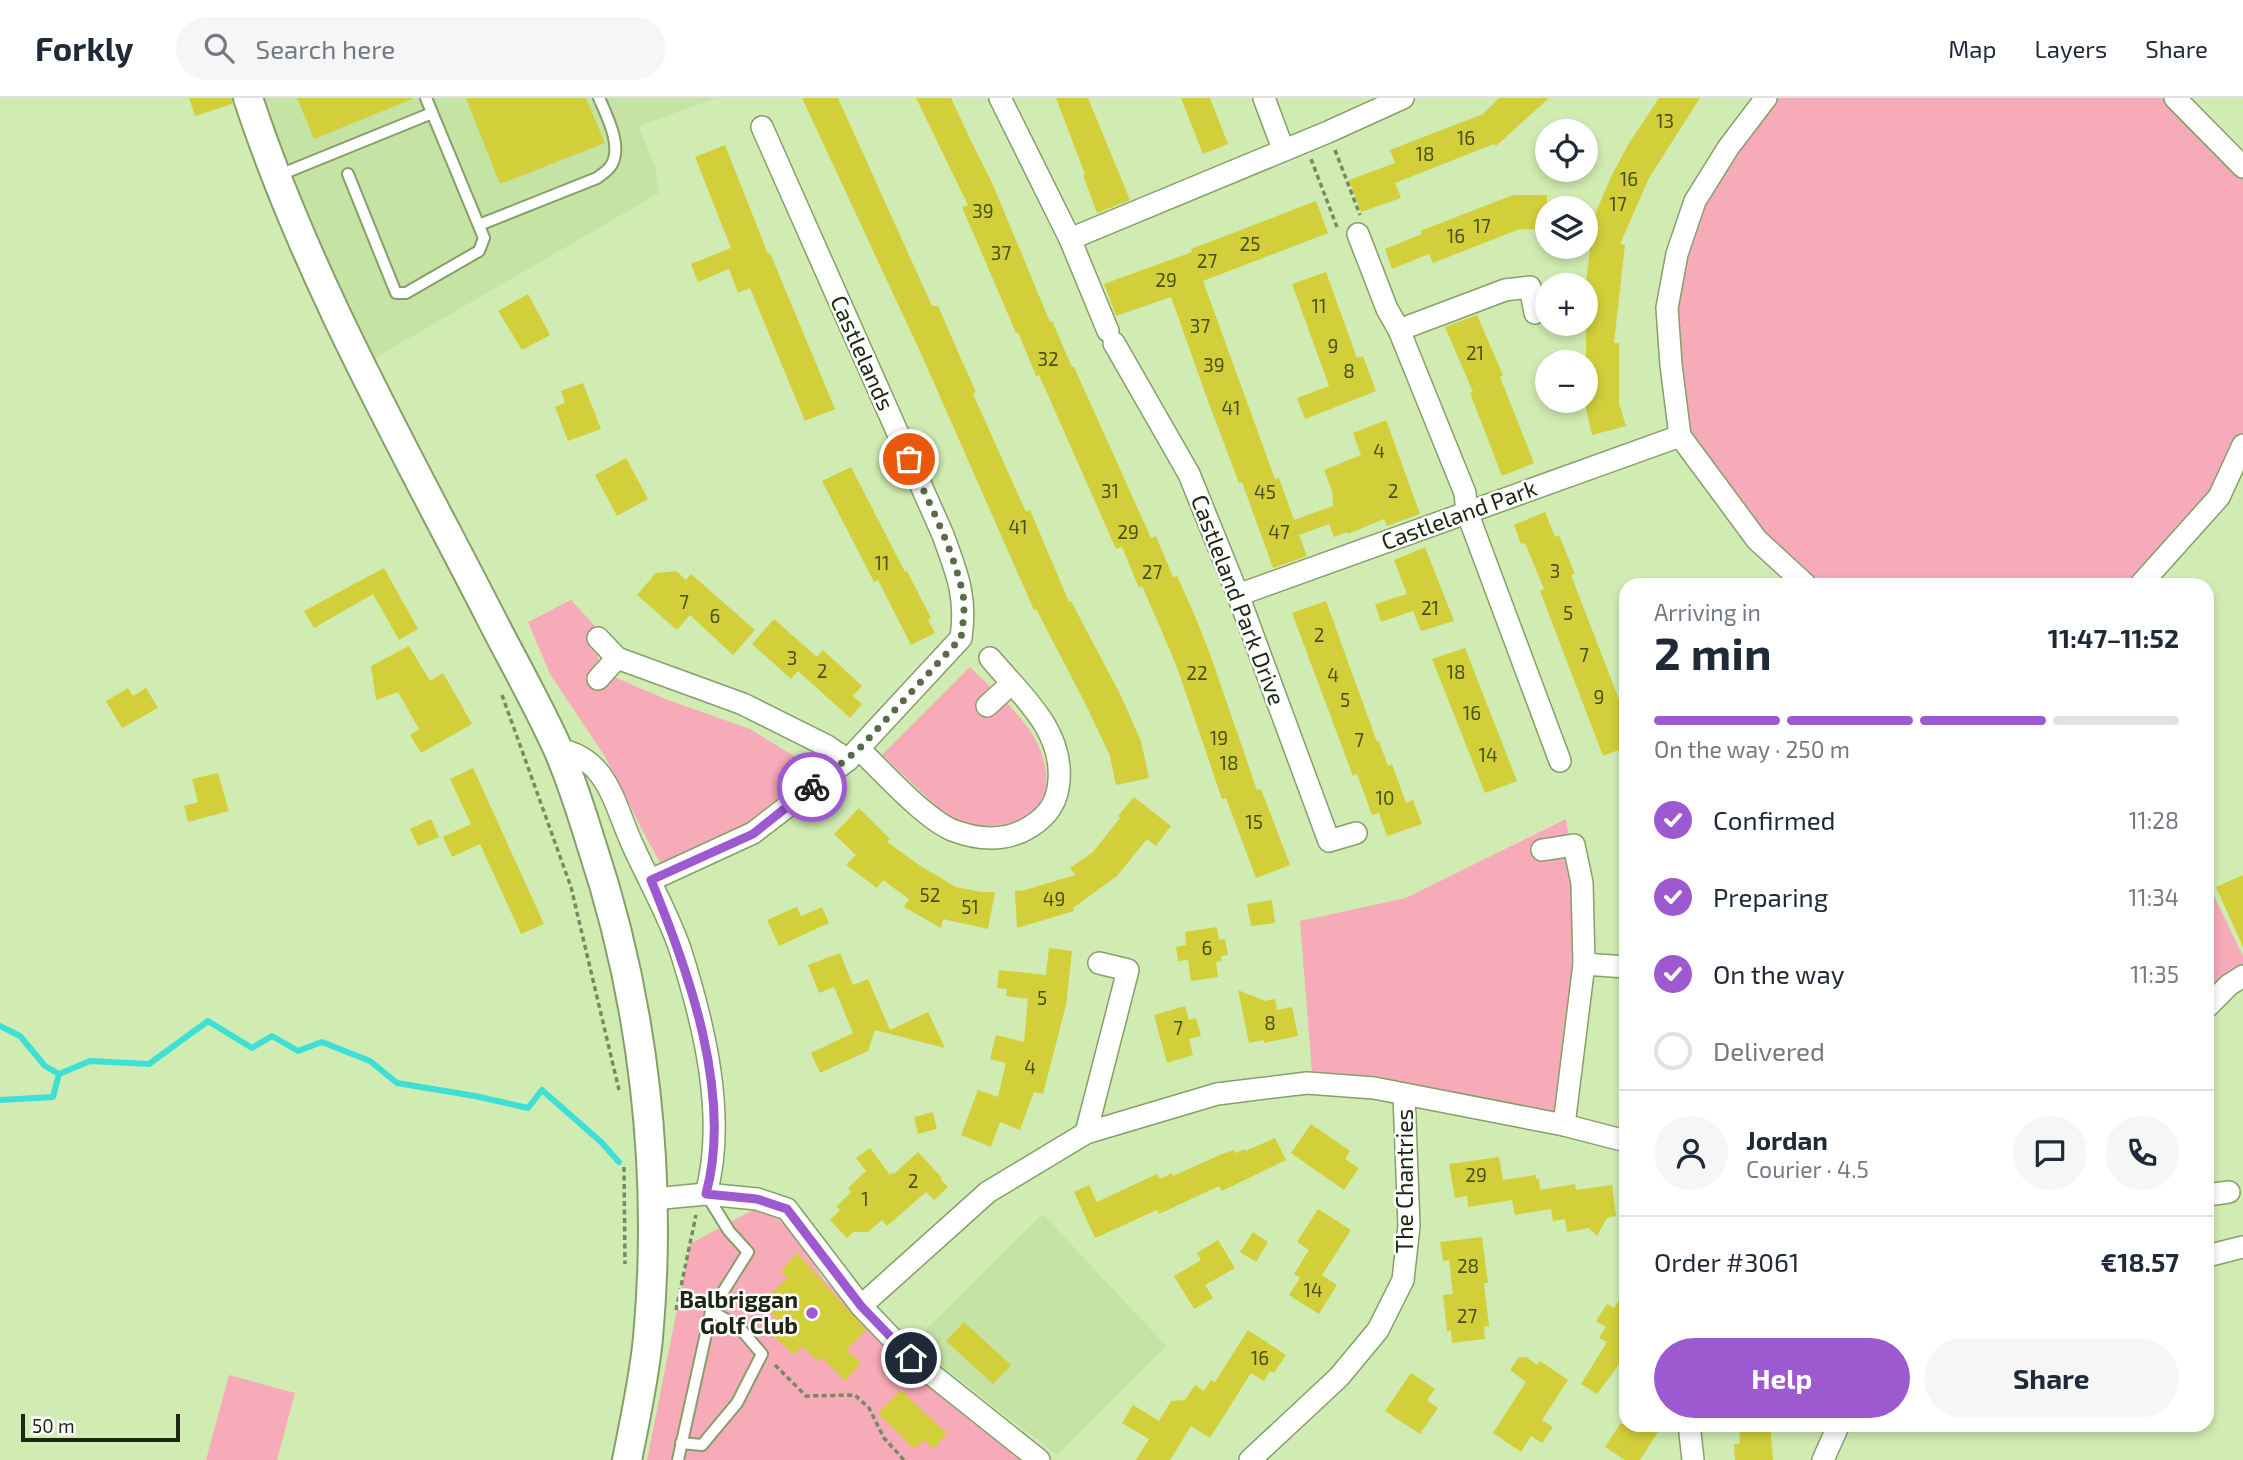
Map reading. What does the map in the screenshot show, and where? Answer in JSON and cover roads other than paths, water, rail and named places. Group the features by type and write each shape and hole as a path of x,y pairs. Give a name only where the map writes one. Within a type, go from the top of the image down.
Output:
{"main road":[{"path":"248,98 262,139 337,320 558,748 602,876 636,1022 647,1104 653,1199 648,1341 627,1460"}],"street":[{"name":"Castleland Park Drive","path":"1000,98 1070,239 1111,337 1189,474 1238,595 1329,841 1356,833"},
{"path":"1264,98 1283,149"},
{"path":"1070,239 1403,98"},
{"path":"1766,98 1728,148 1695,201 1677,254 1667,307 1680,436 1757,540 1798,578"},
{"path":"2175,98 2243,167"},
{"name":"Castlelands","path":"651,880 753,834 853,754 961,638 964,618 962,591 943,536 762,127"},
{"path":"1358,234 1465,493 1467,512 1560,761"},
{"path":"1399,330 1505,290 1531,287 1535,313"},
{"name":"Castleland Park","path":"1238,595 1680,436"},
{"path":"2146,578 2220,497 2243,445"},
{"path":"598,638 617,658 743,704 827,746 853,754 950,829 979,838 1002,838 1026,830 1045,818 1058,796 1060,766 1049,731 1032,705 990,658"},
{"path":"598,679 617,658"},
{"path":"987,706 1011,684"},
{"path":"558,748 576,752 603,775 679,948 705,1042 716,1133 706,1194"},
{"path":"1542,850 1574,845 1582,883 1584,964 1564,1125"},
{"path":"1086,1133 1128,970 1099,962"},
{"path":"1584,964 1619,966"},
{"path":"2214,1000 2243,976"},
{"name":"The Chantries","path":"861,1306 988,1192 1086,1133 1217,1094 1307,1083 1374,1088 1564,1125 1619,1139"},
{"name":"The Chantries","path":"1250,1460 1339,1377 1378,1330 1403,1280 1409,1226 1404,1095"},
{"path":"2214,1194 2229,1192"},
{"path":"653,1199 706,1194 757,1199 787,1209 861,1306 911,1358 1039,1460"},
{"path":"2214,1254 2243,1247"},
{"path":"1690,1432 1693,1460"},
{"path":"1823,1460 1835,1432"}],"lane":[{"path":"348,174 396,293 406,293 479,251 484,238 426,98"},
{"path":"479,225 597,178 612,166 615,148 610,125 599,98"},
{"path":"277,176 432,113"},
{"path":"678,1460 711,1311 748,1252 729,1231 706,1194"},
{"path":"681,1443 702,1446 737,1403 762,1354 738,1326 711,1311"}],"waterway":[{"path":"59,1074 90,1061 149,1064 208,1021 252,1048 272,1036 298,1051 322,1042 370,1061 397,1083 528,1108 542,1090 601,1142 619,1162"},
{"path":"0,1026 20,1036 45,1066 59,1074"},
{"path":"0,1100 53,1097 59,1074"}],"place":[{"name":"Balbriggan Golf Club","path":"812,1313"}]}
